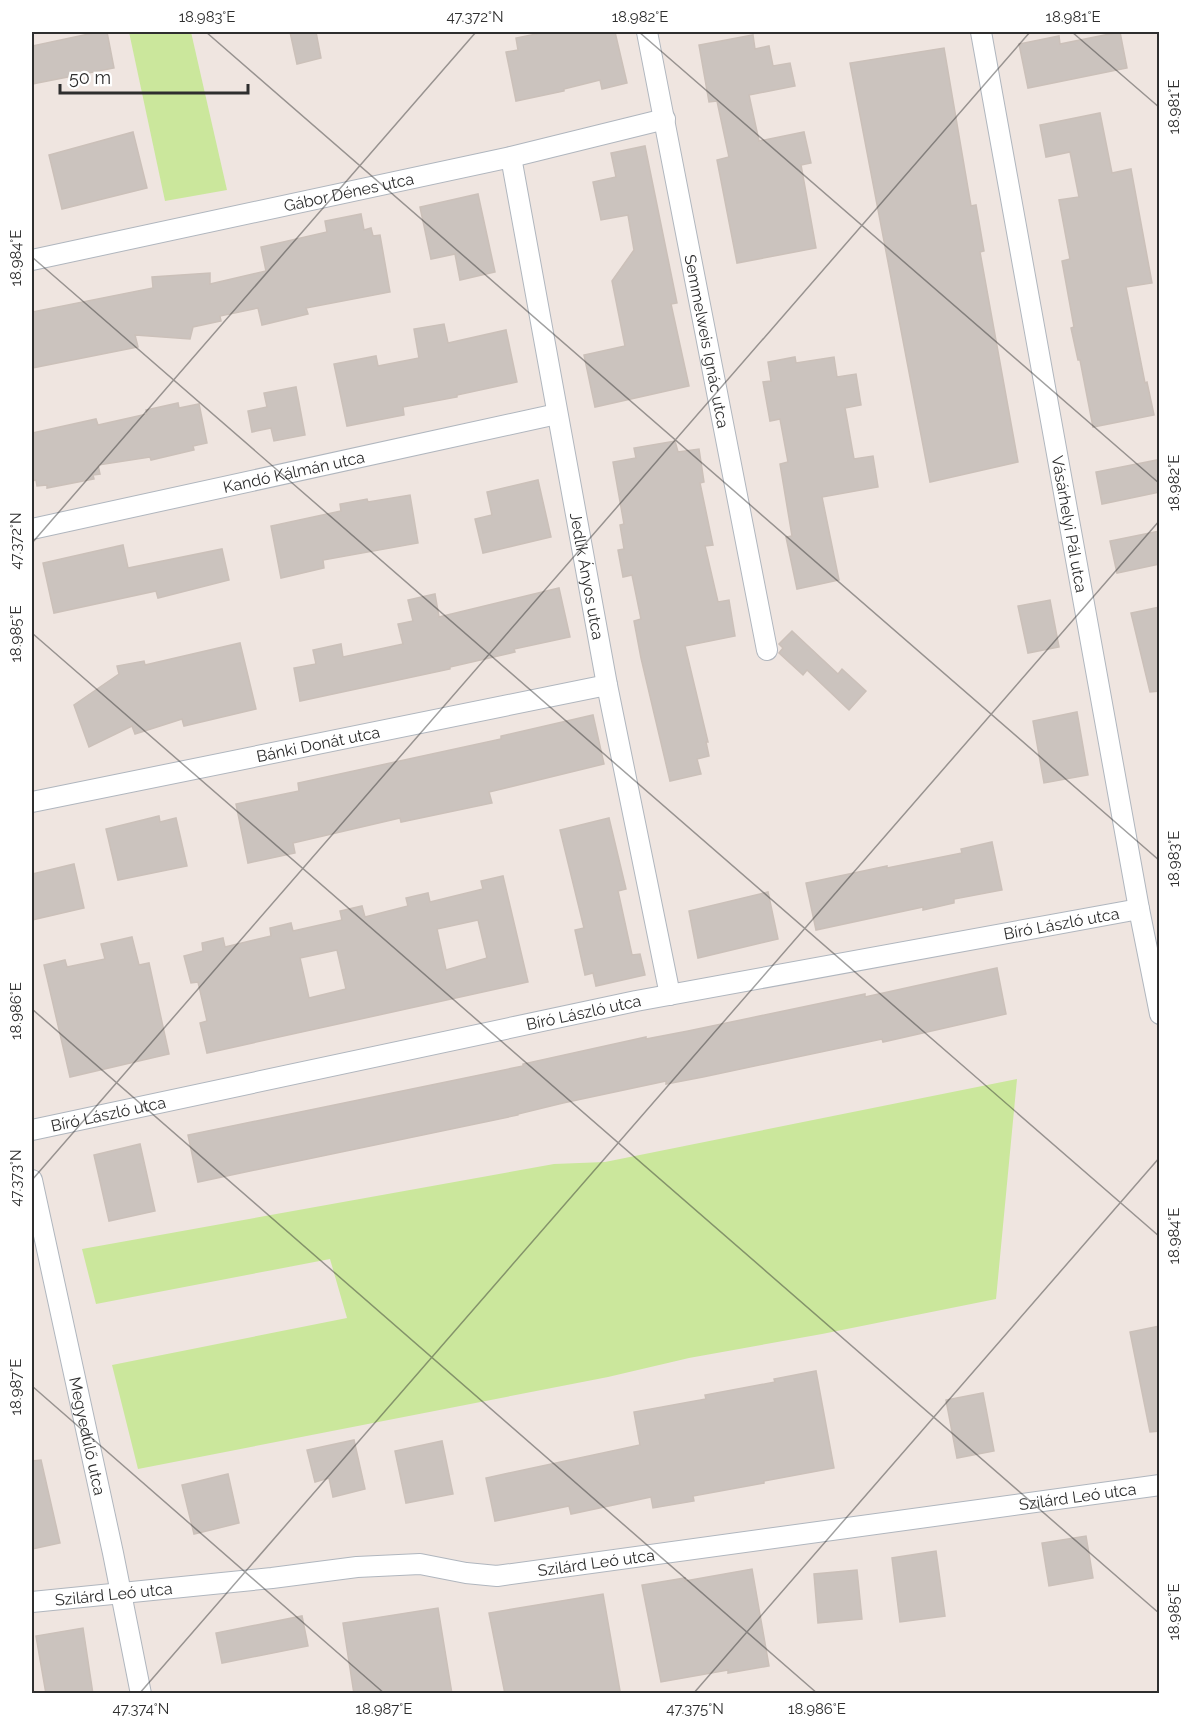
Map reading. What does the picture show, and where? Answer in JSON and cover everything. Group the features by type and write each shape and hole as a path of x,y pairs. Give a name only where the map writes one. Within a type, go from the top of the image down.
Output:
{"street":[{"name":"Semmelweis Ignác utca","path":"647,32 767,650"},
{"name":"Vásárhelyi Pál utca","path":"981,32 1139,909 1160,1014"},
{"name":"Gábor Dénes utca","path":"32,260 511,157 665,118"},
{"name":"Jedlik Ányos utca","path":"511,157 607,685 670,994"},
{"name":"Kandó Kálmán utca","path":"32,529 557,414"},
{"name":"Bánki Donát utca","path":"32,802 607,685"},
{"name":"Bíró László utca","path":"32,1130 670,994 1139,909"},
{"name":"Megyedűlő utca","path":"32,1180 141,1694"},
{"name":"Szilárd Leó utca","path":"32,1602 272,1578 357,1567 420,1564 466,1574 496,1576 1160,1485"}],"green space":[{"path":"129,32 191,32 227,190 165,201"},
{"path":"1017,1079 996,1299 138,1469 112,1365 347,1318 330,1259 96,1304 82,1249 554,1164 605,1162"}],"building":[{"path":"107,32 114,68 32,84 32,46"},
{"path":"290,32 316,32 321,58 297,64"},
{"path":"546,32 615,32 627,83 602,89 600,80 564,89 564,91 516,101 506,52 518,50 516,38"},
{"path":"1120,32 1127,68 1028,88 1019,44 1059,36 1060,44"},
{"path":"753,35 755,49 769,46 773,66 790,63 795,86 749,95 759,141 804,132 811,163 801,165 816,248 737,263 717,160 729,157 717,101 709,102 699,45"},
{"path":"944,48 971,206 976,205 984,251 980,252 1018,462 930,482 850,63"},
{"path":"1100,113 1112,173 1131,169 1152,283 1126,287 1145,383 1147,382 1154,415 1093,427 1080,360 1078,360 1071,328 1074,327 1062,261 1070,259 1059,200 1079,197 1070,152 1046,157 1040,125"},
{"path":"133,132 147,188 62,209 49,155"},
{"path":"645,146 677,303 671,304 689,386 595,407 584,355 625,346 612,281 634,250 628,215 601,220 593,182 616,177 611,153"},
{"path":"478,194 495,272 460,280 455,254 431,259 420,207"},
{"path":"361,214 364,230 371,228 373,236 380,235 390,292 306,308 308,314 262,325 258,308 220,316 221,321 193,327 190,339 135,335 138,347 32,368 32,312 153,288 152,277 210,273 210,284 266,271 261,247 327,232 325,221"},
{"path":"444,324 448,343 506,330 517,382 403,407 404,415 347,426 334,364 376,356 378,366 419,358 414,329"},
{"path":"795,357 796,363 834,357 837,377 856,374 861,405 845,408 854,459 873,456 878,487 822,497 839,580 797,589 786,537 792,536 780,464 788,462 780,419 770,421 763,382 771,381 768,362"},
{"path":"296,387 305,435 274,441 271,428 252,432 248,411 267,407 264,393"},
{"path":"178,403 179,408 199,404 207,443 193,446 194,450 151,460 150,457 98,465 100,474 93,475 94,479 47,488 47,485 37,486 36,480 32,481 32,433 96,419 98,425 147,414 146,410"},
{"path":"675,441 678,452 699,449 704,482 700,483 713,545 705,546 718,602 729,600 735,636 685,646 708,742 706,742 709,756 697,759 701,774 670,781 634,621 641,619 632,575 623,577 618,550 624,549 620,525 624,524 613,462 636,458 634,448"},
{"path":"1157,460 1160,492 1102,504 1096,472"},
{"path":"538,480 551,537 483,553 475,519 492,515 487,492"},
{"path":"410,495 418,543 323,560 324,568 281,578 271,526 341,511 340,504"},
{"path":"1160,531 1160,564 1117,573 1110,541"},
{"path":"123,545 128,568 222,549 229,580 158,598 156,591 54,613 43,563"},
{"path":"559,588 570,637 514,649 515,652 450,667 450,669 300,701 294,668 316,664 313,650 341,644 343,657 403,644 398,624 413,621 408,600 435,594 439,617"},
{"path":"1050,600 1059,647 1028,653 1018,606"},
{"path":"1160,607 1160,691 1150,692 1131,613"},
{"path":"792,631 838,674 842,669 866,691 849,710 807,670 803,675 779,653 783,648 779,644"},
{"path":"240,643 256,709 184,726 182,719 135,734 132,726 89,747 74,705 119,674 117,666 144,661 145,665"},
{"path":"1077,712 1088,775 1044,783 1033,721"},
{"path":"593,715 604,764 489,792 492,803 401,822 400,818 293,843 295,853 248,863 236,804 299,791 298,783 501,739 501,736"},
{"path":"159,816 160,822 176,818 187,866 118,880 106,829"},
{"path":"609,818 626,889 618,891 632,955 640,954 645,975 596,986 593,973 585,975 575,930 584,928 560,830"},
{"path":"992,842 1002,890 954,899 954,903 923,910 923,907 816,930 806,883 962,853 961,849"},
{"path":"74,864 84,908 32,920 32,874"},
{"path":"503,876 528,982 207,1053 200,1023 207,1021 198,982 191,983 184,956 203,951 202,943 223,938 225,947 271,936 270,928 291,923 293,931 342,920 340,911 362,906 365,917 408,906 406,898 428,893 430,902 483,889 481,881","holes":["478,920 487,958 446,970 437,929","337,950 346,989 309,998 300,958"]},
{"path":"768,892 778,939 698,958 689,911"},
{"path":"132,937 139,965 149,963 169,1054 70,1077 44,965 65,960 67,967 105,959 101,944"},
{"path":"997,968 1006,1014 883,1042 882,1039 703,1077 666,1084 666,1081 518,1115 198,1182 188,1135 523,1066 523,1064 646,1037 646,1039 688,1031 865,994 865,997"},
{"path":"140,1144 155,1211 109,1221 94,1155"},
{"path":"1160,1326 1160,1431 1150,1432 1130,1332"},
{"path":"816,1371 834,1468 693,1496 694,1501 653,1508 651,1497 571,1514 569,1506 495,1521 486,1478 640,1445 634,1412 706,1399 705,1395 775,1382 774,1379"},
{"path":"983,1393 994,1451 957,1458 946,1400"},
{"path":"354,1440 365,1489 333,1497 329,1478 315,1482 307,1450"},
{"path":"442,1441 453,1494 406,1503 395,1451"},
{"path":"41,1460 60,1543 32,1549 32,1461"},
{"path":"228,1474 239,1523 194,1534 182,1485"},
{"path":"1086,1536 1093,1578 1049,1586 1042,1543"},
{"path":"936,1551 945,1616 900,1622 892,1558"},
{"path":"752,1569 769,1666 728,1673 728,1670 661,1682 642,1585 685,1578 685,1581"},
{"path":"857,1570 862,1619 818,1623 814,1574"},
{"path":"603,1594 620,1691 605,1694 505,1694 489,1613"},
{"path":"438,1608 452,1694 354,1694 343,1623"},
{"path":"302,1616 308,1646 222,1663 216,1633"},
{"path":"83,1628 93,1694 46,1694 36,1636"}]}
